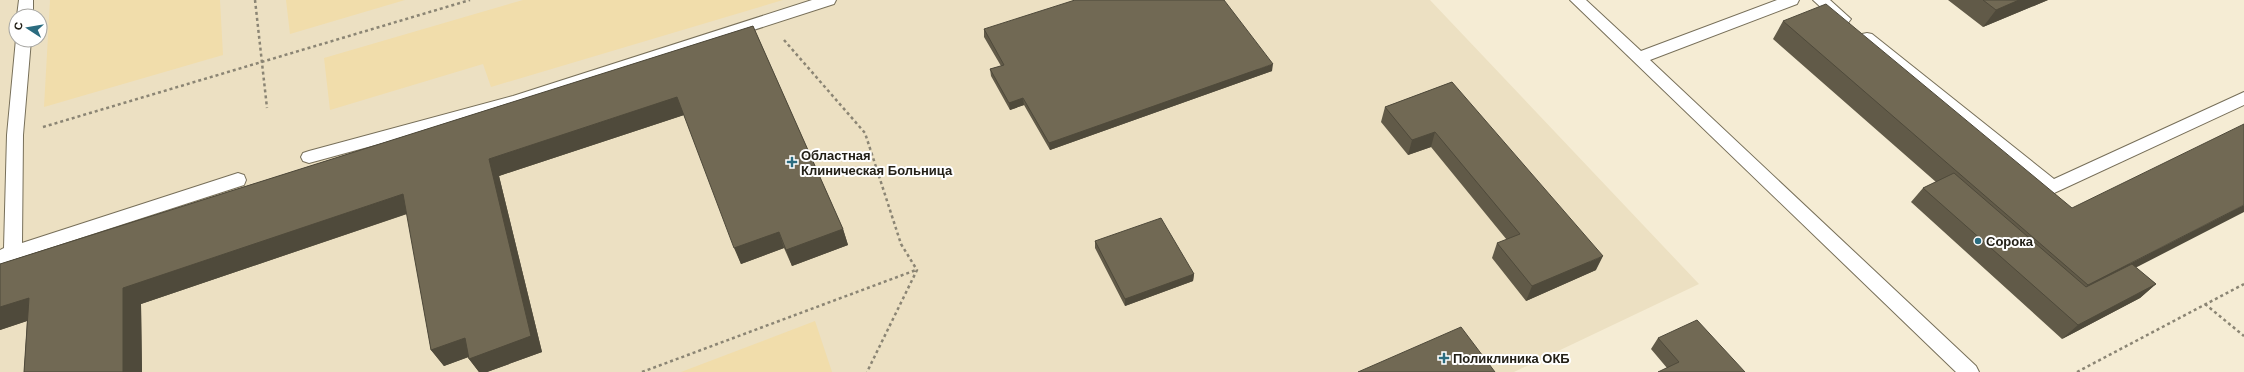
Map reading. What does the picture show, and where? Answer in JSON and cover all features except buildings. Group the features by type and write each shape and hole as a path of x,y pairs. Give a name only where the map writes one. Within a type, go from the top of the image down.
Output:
{"lane":[{"path":"309,157 515,101 830,0"},
{"path":"1577,0 1640,58 1969,372"},
{"path":"1640,58 1792,0"},
{"path":"1820,0 2052,187 2244,98"},
{"path":"22,48 6,255 238,180"}],"path":[{"path":"255,0 267,108"},
{"path":"16,136 470,0"},
{"path":"766,20 865,133 901,244 916,270"},
{"path":"642,372 916,270"},
{"path":"867,372 916,270"},
{"path":"2078,372 2244,284"},
{"path":"2205,304 2244,336"}],"shaded area":[{"name":"Областная Клиническая Больница","path":"0,0 1430,0 1699,284 1514,372 0,372"},
{"path":"50,0 220,0 223,55 44,107"},
{"path":"286,0 405,0 290,34"},
{"path":"523,0 783,0 491,87 483,64 330,110 324,58"},
{"path":"815,321 832,372 681,372"}],"place":[{"name":"Областная Клиническая Больница","path":"792,162"},
{"name":"Сорока","path":"1978,241"},
{"name":"Поликлиника ОКБ","path":"1444,358"}]}
